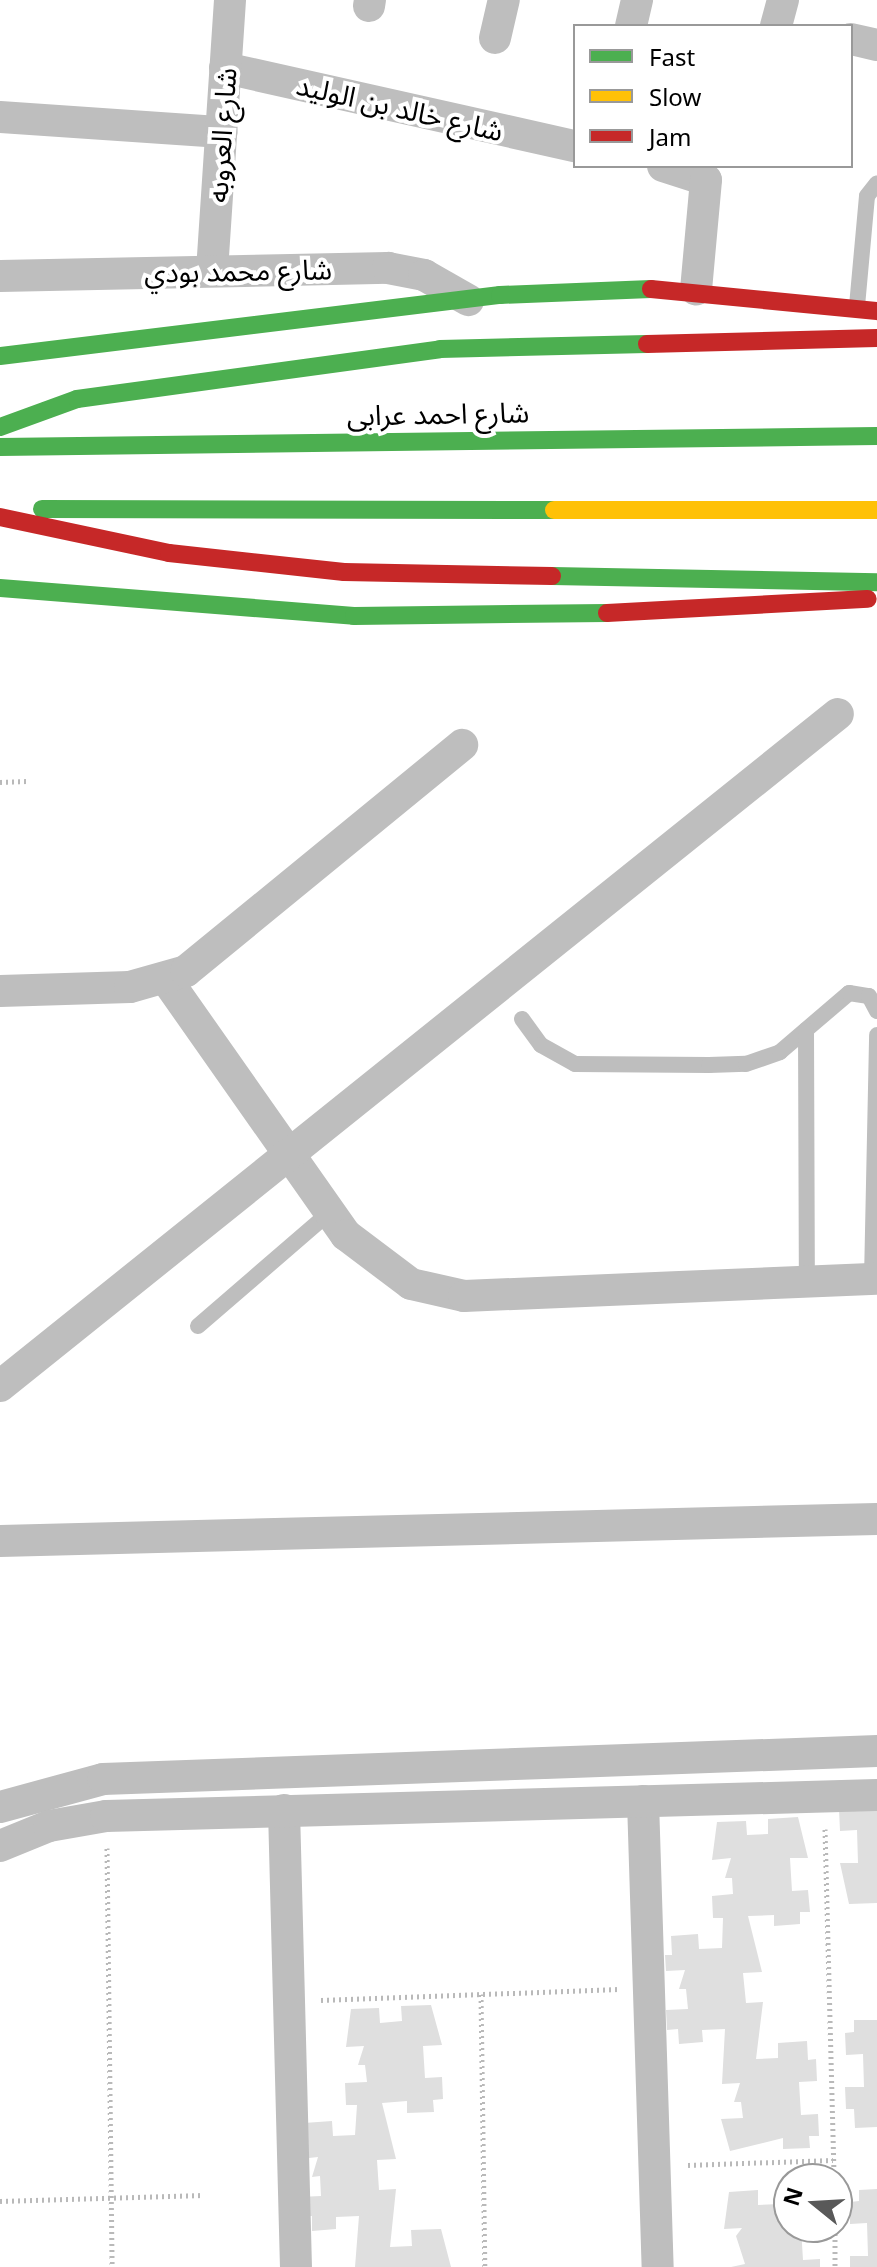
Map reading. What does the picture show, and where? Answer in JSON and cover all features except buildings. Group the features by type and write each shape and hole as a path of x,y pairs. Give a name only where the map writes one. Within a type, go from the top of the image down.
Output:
{"main road":[{"path":"0,356 468,300 696,290 877,311"},
{"path":"0,427 77,399 440,349 877,338"},
{"name":"شارع احمد عرابى","path":"0,447 877,436"},
{"path":"0,509 877,510"},
{"path":"0,517 169,553 344,572 877,582"},
{"path":"0,588 354,616 488,619 877,598"}],"street":[{"name":"شارع العروبه","path":"212,271 230,0"},
{"path":"495,38 504,0"},
{"path":"631,24 637,0"},
{"path":"853,39 877,45"},
{"name":"شارع خالد بن الوليد","path":"225,68 573,146"},
{"path":"0,117 221,132"},
{"path":"669,168 706,180 696,290"},
{"name":"شارع محمد بودي","path":"0,276 388,268 424,275 468,300"},
{"path":"0,1386 838,714"},
{"path":"0,991 166,979 206,959 462,745"},
{"path":"166,979 330,1212 386,1271 437,1292 875,1279"},
{"path":"0,1541 877,1519"},
{"path":"0,1807 103,1779 877,1751"},
{"path":"451,1766 451,1806"},
{"path":"0,1846 49,1826 106,1816 877,1795"},
{"path":"643,1801 658,2267"},
{"path":"284,1810 296,2267"}],"lane":[{"path":"856,307 867,196 877,183"},
{"path":"522,1019 556,1057 595,1065 746,1064 780,1052 849,993 869,996 877,1011"},
{"path":"806,1030 807,1282"},
{"path":"875,1279 877,1035"},
{"path":"198,1326 330,1212"}],"path":[{"path":"0,782 27,781"},
{"path":"655,2166 834,2160 825,1796"},
{"path":"106,1816 112,2267"},
{"path":"291,2001 648,1988"},
{"path":"481,1994 485,2267"},
{"path":"0,2201 204,2195"},
{"path":"835,2243 835,2267"}],"traffic: fast":[{"path":"0,356 500,295 651,289"},
{"path":"0,427 77,399 440,349 647,344"},
{"path":"0,447 877,436"},
{"path":"42,509 554,510"},
{"path":"552,576 877,582"},
{"path":"0,588 354,616 607,613"}],"traffic: slow":[{"path":"554,510 877,510"}],"traffic: jam":[{"path":"651,289 877,311"},
{"path":"647,344 877,338"},
{"path":"0,517 169,553 344,572 552,576"},
{"path":"607,613 868,599"}]}
